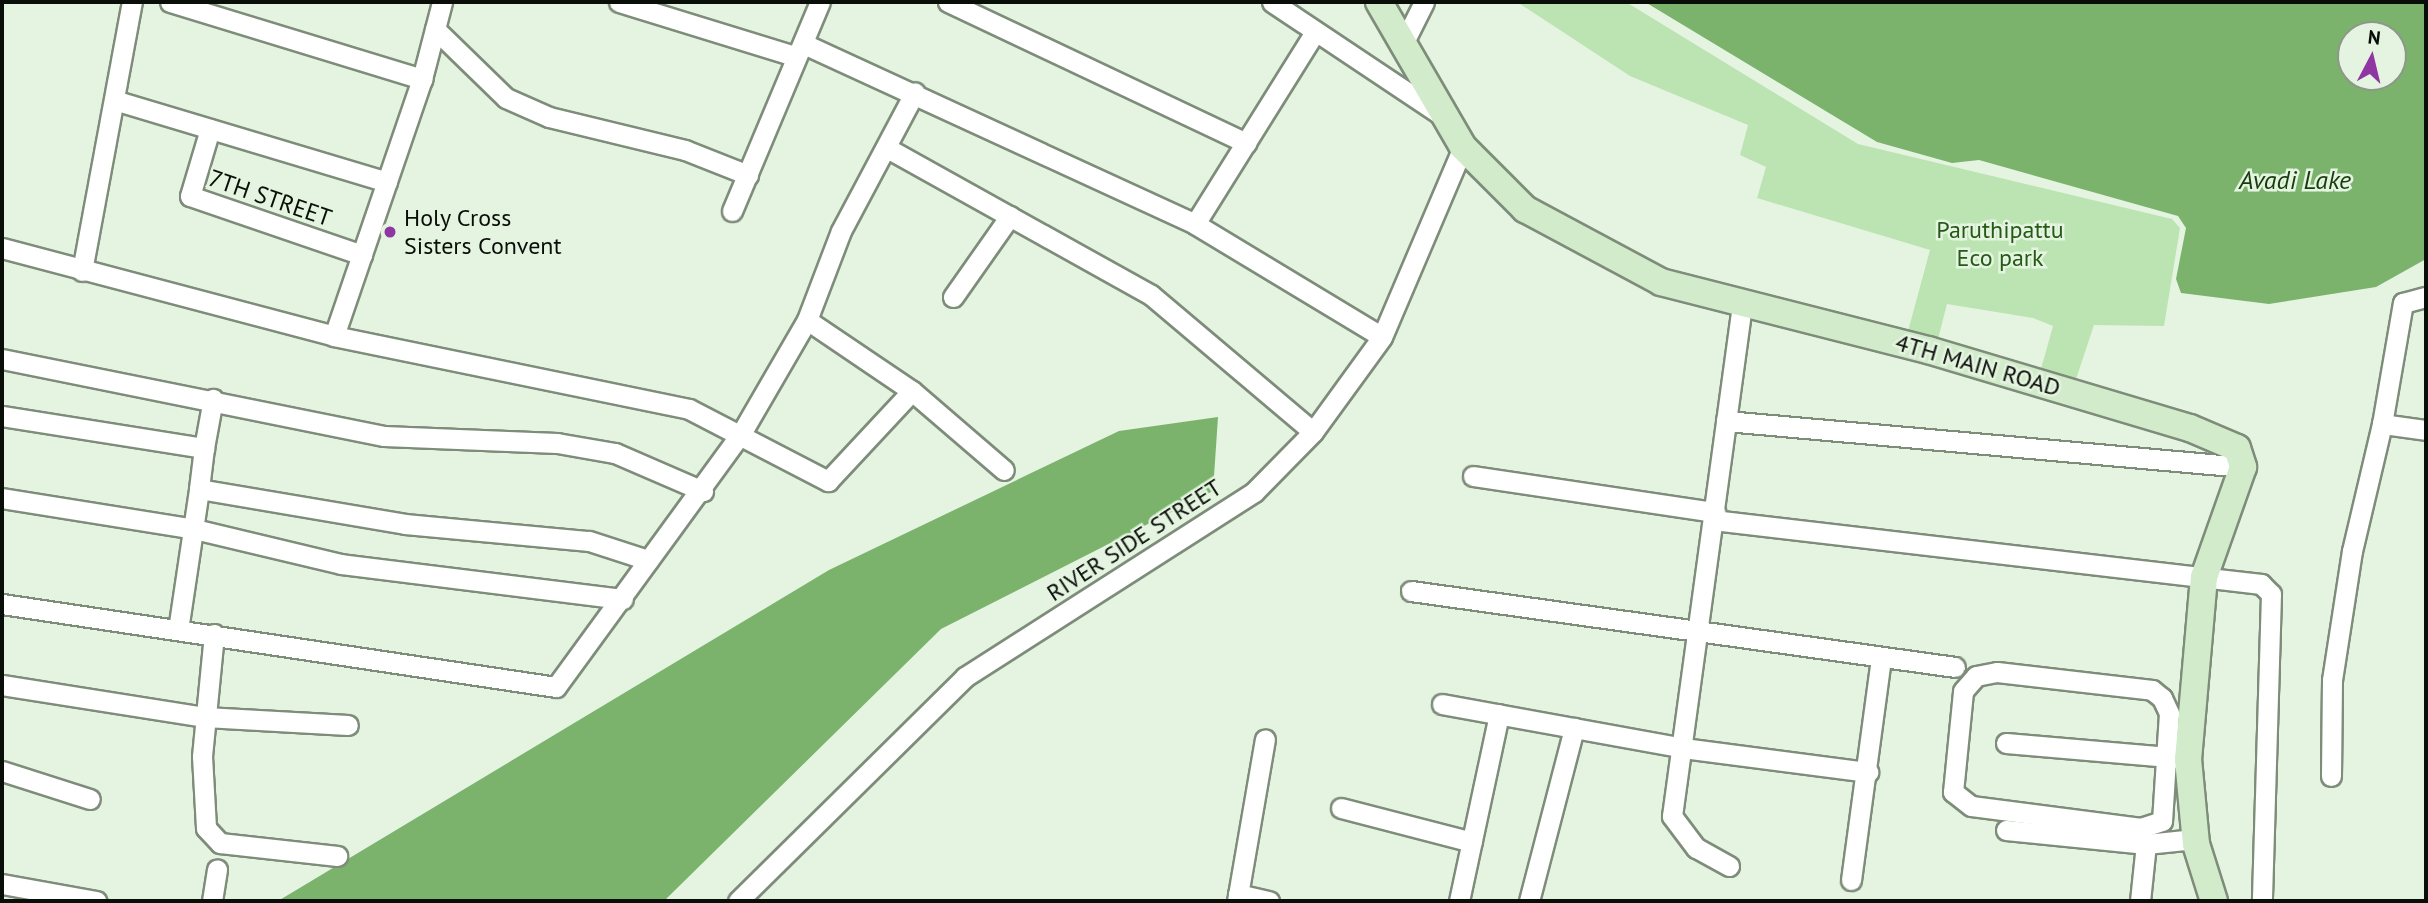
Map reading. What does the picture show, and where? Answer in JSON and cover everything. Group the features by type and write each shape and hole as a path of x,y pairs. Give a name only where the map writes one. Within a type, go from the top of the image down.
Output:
{"main road":[{"name":"4TH MAIN ROAD","path":"1379,2 1463,147 1525,209 1661,282 1742,305 1928,350 2190,428 2237,448 2243,467"},
{"path":"2214,901 2195,839 2178,758 2204,577 2243,467"}],"street":[{"path":"82,271 132,2"},
{"path":"170,2 422,79"},
{"path":"334,336 422,79 442,2"},
{"path":"619,2 799,50 915,92 1195,224 1382,337"},
{"path":"732,211 820,2"},
{"path":"948,2 1246,143"},
{"path":"1272,2 1446,117"},
{"path":"1403,44 1424,2"},
{"path":"435,29 506,98 549,117 685,150 748,175"},
{"path":"1195,224 1315,32"},
{"path":"2,604 214,634 553,689 623,599 648,560 703,491 742,432 807,320 841,231 915,92"},
{"path":"114,100 387,182"},
{"name":"7TH STREET","path":"210,129 190,197 362,255"},
{"name":"RIVER SIDE STREET","path":"738,901 965,677 1254,492 1313,432 1382,337 1463,147"},
{"path":"887,148 1151,295 1313,432"},
{"path":"953,297 1010,216"},
{"path":"2,248 334,336 690,409 742,432 828,481 912,391"},
{"path":"2331,776 2332,680 2352,551 2382,424 2403,303 2426,297"},
{"path":"1729,866 1696,848 1672,817 1742,305"},
{"path":"807,320 912,391 1004,470"},
{"path":"2,359 213,399 384,436 557,443 615,453 703,491"},
{"path":"178,630 190,528 213,399"},
{"path":"2,416 204,449"},
{"path":"1726,421 2243,467"},
{"path":"2382,424 2426,430"},
{"path":"1473,476 1714,516 2204,577 2250,580 2271,594 2262,901"},
{"path":"199,489 405,524 590,541 648,560"},
{"path":"2,498 190,528 341,564 623,599"},
{"path":"1411,591 1698,635 1955,667"},
{"path":"214,634 205,717 202,790 212,839 337,856"},
{"path":"1851,880 1868,772 1881,657"},
{"path":"1997,672 2152,690 2169,713 2178,758 2162,821 2153,827 1971,806 1953,792 1963,691 1976,676 1997,672"},
{"path":"2,685 205,717 348,726"},
{"path":"1442,704 1683,748 1868,772"},
{"path":"1459,901 1499,715"},
{"path":"1529,901 1574,728"},
{"path":"1265,740 1237,898 1269,901"},
{"path":"2006,743 2178,758"},
{"path":"2,771 90,799"},
{"path":"1341,808 1472,842"},
{"path":"2006,830 2146,844 2195,839"},
{"path":"2140,901 2146,844"},
{"path":"212,901 216,869"},
{"path":"2,884 96,901"}],"green space":[{"name":"Paruthipattu Eco park","path":"1517,2 1626,2 1858,144 2172,219 2180,228 2164,326 2094,325 2076,379 2041,369 2053,326 2033,318 1947,304 1937,343 1907,335 1930,250 1757,198 1766,167 1740,155 1748,125 1630,76"}],"water":[{"name":"Avadi Lake","path":"1645,2 2426,2 2426,259 2376,287 2269,304 2181,293 2176,279 2186,228 2178,216 1979,160 1952,163 1877,142"},
{"path":"1218,417 1213,491 941,629 664,901 278,901 829,570 1119,431"}],"place":[{"name":"Holy Cross Sisters Convent","path":"390,232"}]}
